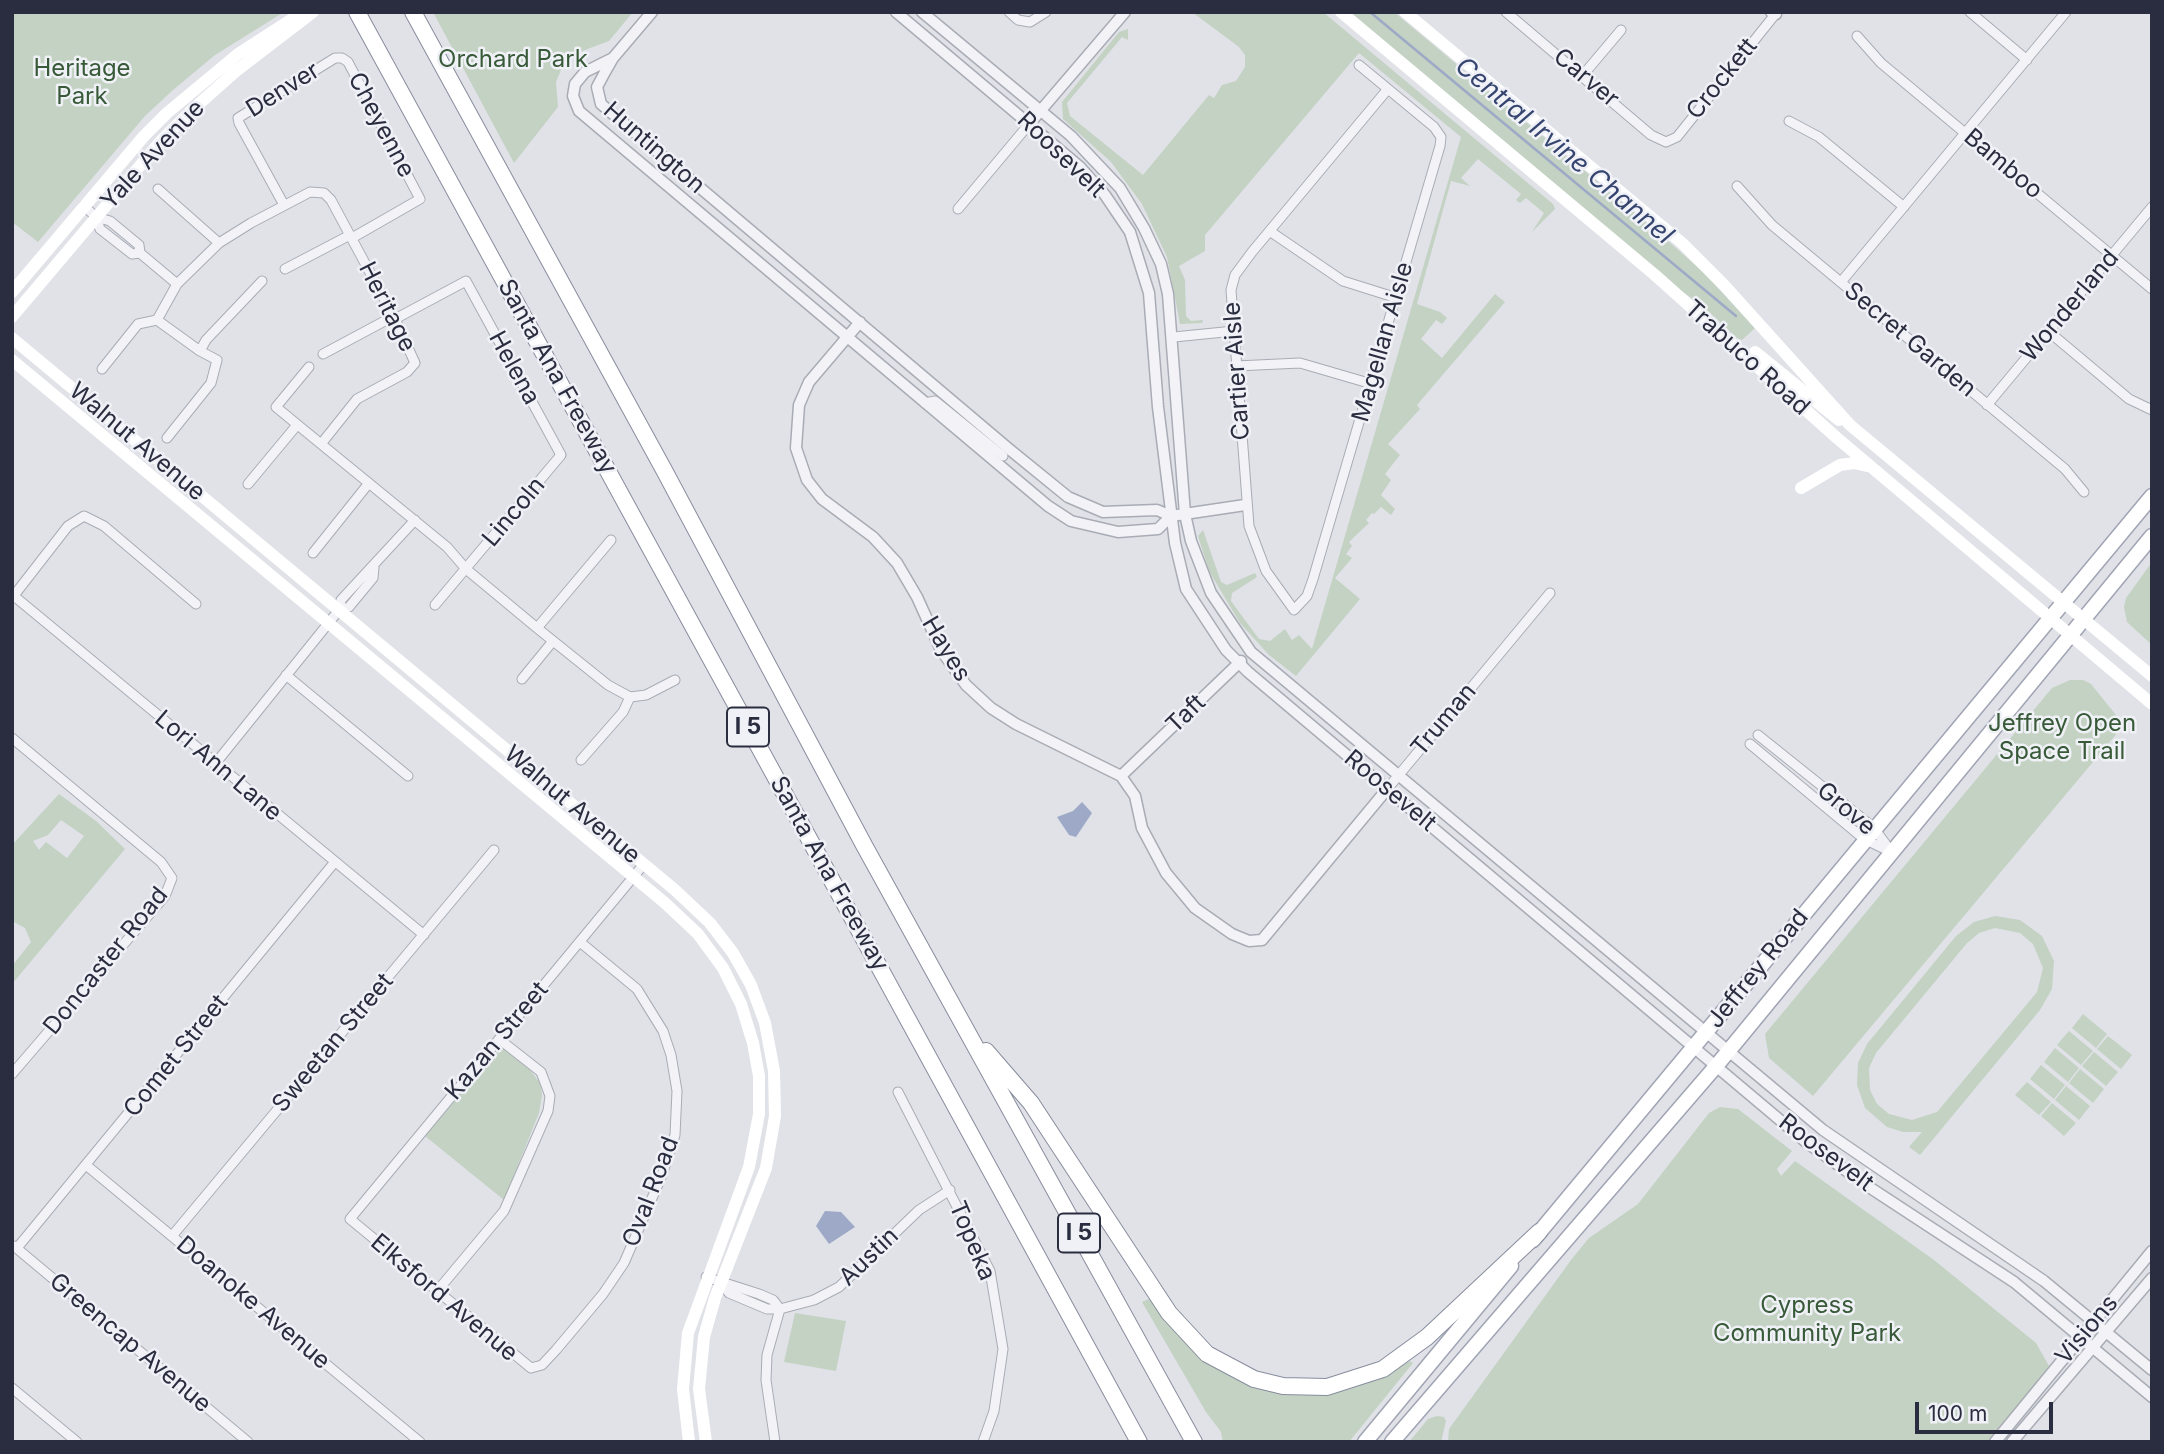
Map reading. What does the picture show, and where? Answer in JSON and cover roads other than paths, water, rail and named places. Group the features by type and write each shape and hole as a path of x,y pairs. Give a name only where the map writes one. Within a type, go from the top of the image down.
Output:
{"highway":[{"name":"Santa Ana Freeway","path":"357,12 1139,1442"},
{"name":"Santa Ana Freeway","path":"412,12 964,1025 1195,1442"},
{"path":"964,1025 1031,1103 1182,1329 1207,1354 1254,1379 1283,1387 1327,1387 1383,1369 1427,1337 1539,1232"}],"main road":[{"name":"Yale Avenue","path":"12,292 144,136 195,88 237,54 303,12"},
{"name":"Yale Avenue","path":"12,317 96,217 191,111 236,71 313,12"},
{"name":"Trabuco Road","path":"1341,12 1752,356 1873,468 2152,704"},
{"name":"Trabuco Road","path":"1405,12 1682,243 1850,425 2152,676"},
{"path":"1770,336 1752,356 1832,418 1850,425"},
{"name":"Walnut Avenue","path":"12,338 644,864 710,923 733,953 751,985 771,1050 775,1091 774,1132 760,1186 708,1320 700,1368 699,1399 706,1442"},
{"name":"Walnut Avenue","path":"12,360 634,877 691,927 717,959 733,986 748,1023 756,1055 759,1085 758,1128 746,1177 691,1320 684,1364 683,1399 689,1442"},
{"path":"1801,488 1840,465 1854,463 1873,468"},
{"name":"Jeffrey Road","path":"1365,1442 1695,1046 1873,827 2152,496"},
{"name":"Jeffrey Road","path":"1392,1442 1717,1065 2152,536"},
{"path":"758,1128 774,1132"}],"street":[{"path":"612,58 652,12"},
{"name":"Roosevelt","path":"895,12 1080,167 1105,195 1130,232 1149,293 1171,516 1186,589 1213,635 1238,663 1807,1142 1869,1187 2014,1282 2152,1397"},
{"name":"Roosevelt","path":"922,12 1043,111 1120,188 1144,228 1161,264 1168,294 1174,337 1185,514 1196,559 1210,593 1251,652 1846,1148 1988,1240 2095,1322 2152,1370"},
{"path":"1009,12 1017,20 1030,23 1046,12"},
{"name":"Carver","path":"1506,12 1651,135 1665,142"},
{"path":"1970,12 2027,60"},
{"path":"1841,282 2067,12"},
{"path":"958,209 1123,13"},
{"name":"Crockett","path":"1665,142 1676,137 1775,13"},
{"path":"1583,75 1621,30"},
{"name":"Bamboo","path":"1857,36 1881,63 2152,289"},
{"name":"Denver","path":"284,205 239,123 239,118 335,58 342,58"},
{"name":"Cheyenne","path":"342,58 348,62 420,199 351,236"},
{"name":"Huntington","path":"612,58 597,87 601,104 860,322 1003,456 1058,514 1087,527 1118,532 1158,529 1171,516"},
{"name":"Huntington","path":"612,58 585,72 575,84 573,96 579,111 926,403 1003,456 1088,507 1115,513 1157,510 1171,516 1245,505"},
{"path":"1359,65 1387,90"},
{"name":"Cartier Aisle","path":"1294,610 1266,571 1249,526 1245,505 1231,290 1235,275 1387,90"},
{"name":"Magellan Aisle","path":"1294,610 1307,596 1313,579 1397,298 1441,138 1434,127 1387,90"},
{"path":"1789,121 1819,137 1904,207"},
{"name":"Secret Garden","path":"1737,186 1764,217 2065,469 2084,492"},
{"path":"158,189 219,243"},
{"name":"Heritage","path":"157,320 177,285 219,243 310,192 324,193 331,200 395,317 415,363 407,372 357,399 321,444"},
{"path":"84,206 96,217 100,229 132,254 140,253 177,285"},
{"name":"Wonderland","path":"1987,405 2152,207"},
{"path":"1271,232 1343,281 1397,298"},
{"path":"285,269 351,236"},
{"path":"200,351 206,340 262,281"},
{"name":"Helena","path":"395,317 466,281 562,455"},
{"path":"323,354 395,317"},
{"path":"102,369 138,324 157,320 200,351 218,360 211,383 167,438"},
{"name":"Hayes","path":"860,322 809,382 799,405 796,448 807,481 822,499 873,537 897,563 917,597 941,650 966,685 991,708 1016,724 1121,776"},
{"path":"1174,337 1234,331"},
{"path":"2049,331 2129,399 2152,410"},
{"path":"1236,366 1300,363 1372,384"},
{"path":"309,367 276,407 415,520 447,547 466,569 608,685 630,697 646,695 675,680"},
{"path":"248,484 298,425"},
{"name":"Lincoln","path":"435,605 562,455"},
{"path":"313,553 369,483"},
{"path":"13,597 68,526 84,516 104,526 196,604"},
{"path":"215,764 339,610 349,607 373,578 374,567 415,520"},
{"path":"537,628 611,540"},
{"name":"Truman","path":"1121,776 1135,796 1142,828 1178,890 1212,922 1240,938 1256,942 1267,936 1550,593"},
{"name":"Lori Ann Lane","path":"13,597 424,935"},
{"path":"522,679 553,641"},
{"name":"Taft","path":"1121,776 1251,652"},
{"path":"286,675 408,776"},
{"path":"581,760 623,712 630,697"},
{"name":"Grove","path":"1758,735 1873,827 1891,852"},
{"name":"Doncaster Road","path":"12,738 161,862 172,878 165,896 12,1074"},
{"name":"Grove","path":"1750,744 1864,839 1891,852"},
{"name":"Sweetan Street","path":"172,1236 494,850"},
{"name":"Comet Street","path":"15,1246 86,1165 334,863"},
{"name":"Kazan Street","path":"350,1219 644,864"},
{"path":"1531,909 1543,894"},
{"name":"Oval Road","path":"542,1365 603,1294 624,1263 662,1175 675,1135 677,1091 671,1055 663,1031 637,989 580,942"},
{"path":"438,1290 504,1211 515,1192 548,1111 550,1096 541,1072 499,1039"},
{"name":"Topeka","path":"898,1092 990,1272 1003,1349 994,1410 983,1442"},
{"name":"Doanoke Avenue","path":"86,1165 420,1442"},
{"name":"Austin","path":"780,1309 814,1300 839,1287 919,1210 950,1191"},
{"name":"Elksford Avenue","path":"350,1219 514,1356 531,1368 542,1365"},
{"name":"Greencap Avenue","path":"15,1246 248,1442"},
{"name":"Visions","path":"1995,1442 2152,1251"},
{"path":"706,1277 721,1283 734,1283 773,1300 780,1309 767,1355 765,1380 775,1442"},
{"name":"Visions","path":"2012,1442 2152,1278"},
{"path":"12,1388 77,1442"}],"water":[{"path":"1082,802 1092,813 1076,837 1069,835 1057,817 1073,811"},
{"path":"825,1211 841,1212 855,1227 829,1244 816,1226"}],"waterway":[{"name":"Central Irvine Channel","path":"1370,12 1736,316"}],"park label":[{"name":"Orchard Park","path":"513,60"},
{"name":"Heritage Park","path":"82,83"},
{"name":"Jeffrey Open Space Trail","path":"2062,738"},
{"name":"Cypress Community Park","path":"1807,1320"}]}
